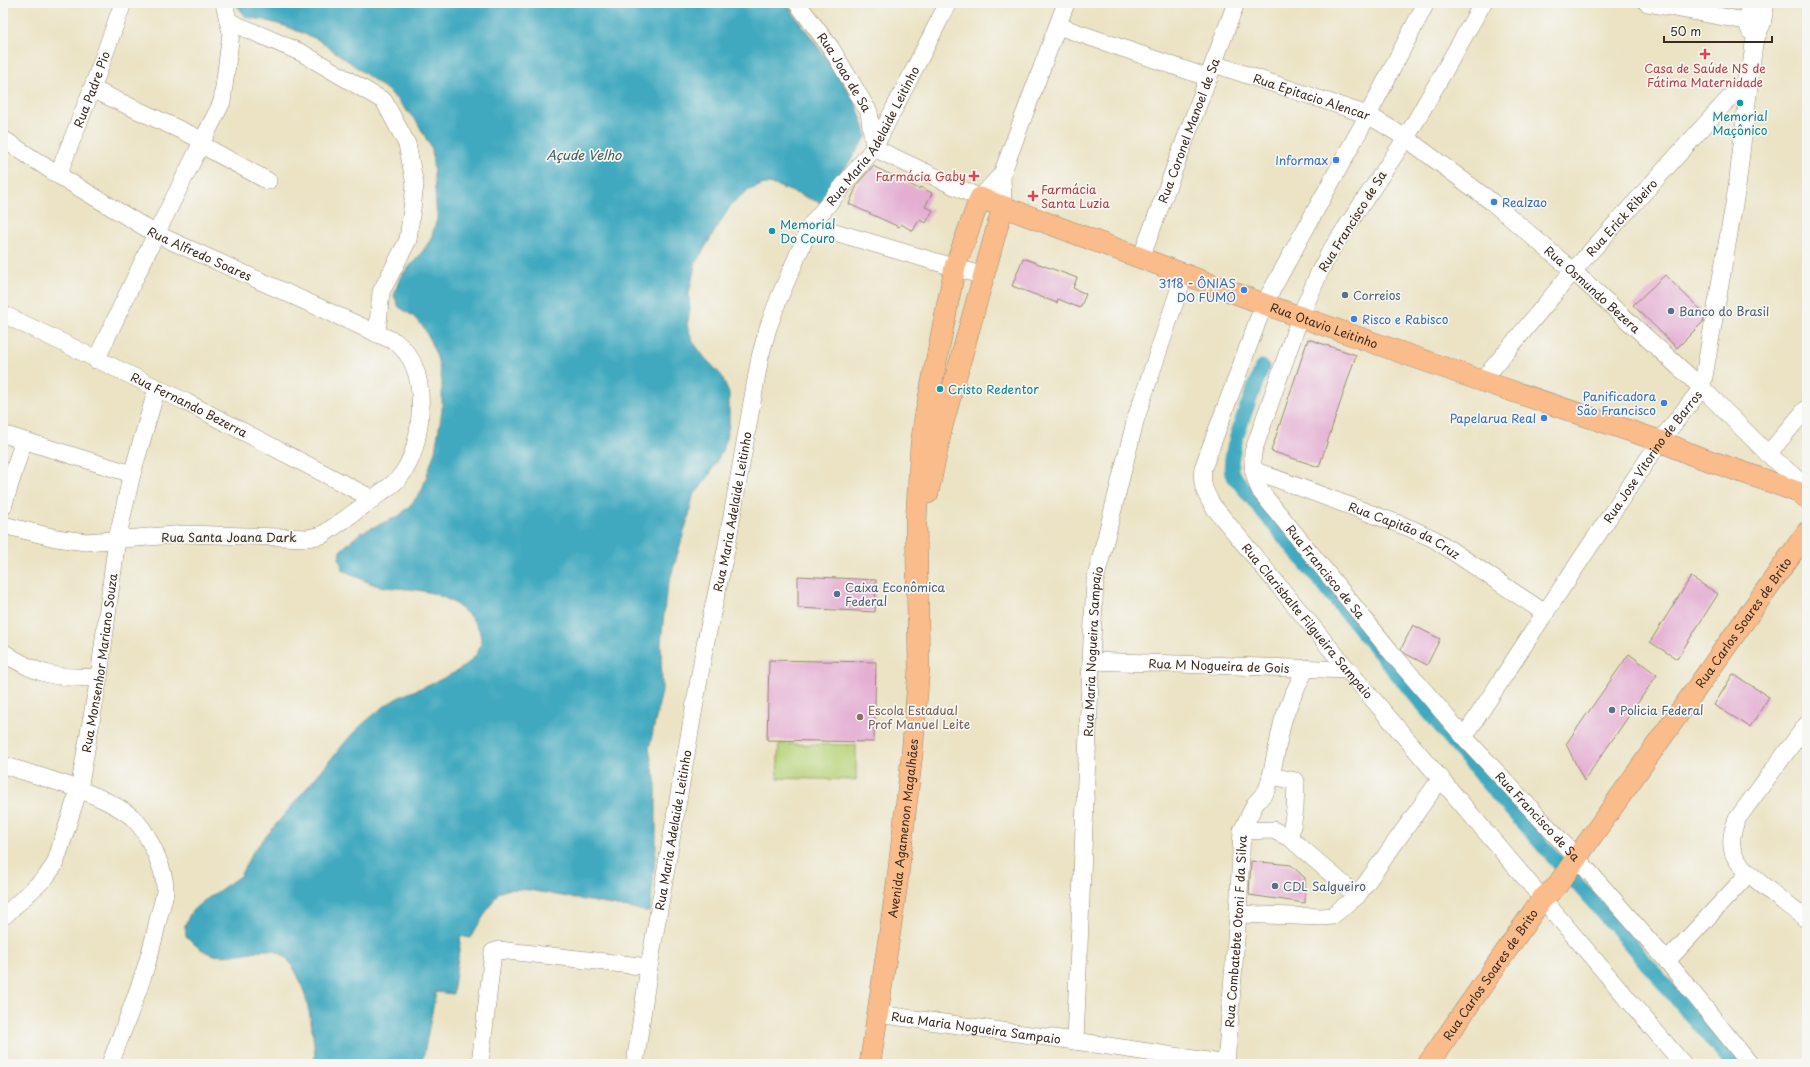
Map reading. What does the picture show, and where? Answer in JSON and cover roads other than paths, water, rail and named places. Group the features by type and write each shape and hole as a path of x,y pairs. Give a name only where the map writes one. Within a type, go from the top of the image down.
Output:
{"main road":[{"name":"Rua Otavio Leitinho","path":"980,198 1300,317 1666,444 1785,487 1800,493 1807,499"},
{"name":"Avenida Agamenon Magalhães","path":"870,1064 896,884 912,756 918,668 917,542 919,471 925,418 955,267 980,198"},
{"name":"Avenida Agamenon Magalhães","path":"917,542 942,427 1003,206"},
{"path":"943,326 969,330"},
{"path":"931,385 952,392"},
{"name":"Rua Otavio Leitinho","path":"1666,444 1695,448 1802,482"},
{"name":"Rua Carlos Soares de Brito","path":"1428,1064 1549,893 1573,863 1807,532"}],"street":[{"name":"Rua Padre Pio","path":"58,175 92,89 123,3"},
{"path":"96,360 156,234 222,102 231,33 224,3"},
{"name":"Rua Joao de Sa","path":"797,3 832,48 869,112 874,148"},
{"name":"Rua Maria Adelaide Leitinho","path":"635,1064 649,967 704,645 726,550 760,357 768,328 779,298 811,225 874,148 948,3"},
{"name":"Rua Coronel Manoel de Sa","path":"1141,258 1212,71 1236,3"},
{"name":"Rua Clarisbalte Filgueira Sampaio","path":"1426,3 1368,115 1264,304 1203,468 1202,480 1204,492 1213,506 1348,670 1441,778 1549,893 1683,1064"},
{"name":"Rua Francisco de Sa","path":"1483,3 1406,138 1331,250 1312,287 1253,452 1253,470 1256,483 1261,492 1391,652 1464,738 1573,863 1667,961 1750,1064"},
{"path":"1647,3 1754,23"},
{"name":"Rua Jose Vitorino de Barros","path":"1464,738 1545,612 1666,444 1702,388 1737,187 1754,43 1754,23 1749,3"},
{"name":"Rua Jose Vitorino de Barros","path":"1754,23 1766,3"},
{"path":"874,148 980,198 1002,174 1058,26 1064,4"},
{"path":"228,21 302,53 384,101 407,144 415,185 408,240 381,292 377,334"},
{"name":"Rua Epitacio Alencar","path":"1058,26 1368,115 1406,138"},
{"name":"Rua Erick Ribeiro","path":"1482,381 1573,271 1750,75"},
{"path":"92,89 201,142 268,181"},
{"name":"Rua Osmundo Bezera","path":"1406,138 1492,202 1573,271 1702,388 1768,454 1802,482"},
{"name":"Rua Alfredo Soares","path":"3,139 58,175 156,234 396,342 406,351"},
{"path":"1002,174 1003,206"},
{"path":"811,225 984,276"},
{"name":"Rua Maria Nogueira Sampaio","path":"1075,1041 1090,661 1096,581 1107,531 1136,418 1184,275"},
{"name":"Rua Fernando Bezerra","path":"3,314 96,360 158,388 373,499"},
{"name":"Rua Santa Joana Dark","path":"3,525 56,538 78,541 186,534 308,538 322,535 373,499 398,479 407,466 416,441 420,409 418,383 414,366 406,351"},
{"name":"Rua Monsenhor Mariano Souza","path":"3,917 46,877 55,864 79,790 98,677 117,539 132,474 158,388"},
{"path":"1768,454 1807,408"},
{"path":"3,434 23,442 132,474"},
{"path":"3,507 23,442"},
{"name":"Rua Capitão da Cruz","path":"1253,470 1407,527 1434,540 1545,612"},
{"path":"3,652 21,664 40,672 72,678 98,677"},
{"name":"Rua M Nogueira de Gois","path":"1090,661 1348,670"},
{"name":"Rua Combatebte Otoni F da Silva","path":"1227,1064 1238,914 1242,831 1255,804 1267,790 1283,720 1306,668"},
{"path":"1807,724 1737,819 1733,828 1731,842 1736,858 1749,873 1807,920"},
{"path":"3,765 79,790 120,809 133,818 147,837 158,859 165,890 155,939 144,975 110,1064"},
{"path":"1271,776 1296,781 1295,809 1290,838"},
{"path":"1238,914 1322,918 1332,916 1357,896 1441,778"},
{"path":"1242,831 1273,830 1290,838 1357,896"},
{"path":"1667,961 1749,873"},
{"path":"480,1064 494,952 499,950 649,967"},
{"name":"Rua Maria Nogueira Sampaio","path":"878,1014 1075,1041 1133,1058 1227,1064"}],"water":[{"name":"Açude Velho","path":"235,3 786,3 836,71 856,104 867,136 821,203 775,185 764,184 747,191 732,203 696,262 689,293 690,310 687,325 693,342 705,358 722,376 729,394 729,425 724,447 707,479 693,496 689,515 666,593 661,643 662,691 649,749 656,784 656,848 650,912 529,890 509,889 498,893 470,938 461,936 453,994 436,992 422,1064 315,1064 313,1035 305,997 299,979 291,964 281,954 268,950 224,956 216,955 202,950 186,936 185,925 191,912 201,903 240,876 252,853 353,733 373,715 396,699 436,682 465,666 475,655 481,644 479,630 474,621 462,609 447,599 424,591 381,586 370,583 343,570 339,559 340,551 360,533 399,516 413,502 422,490 435,451 442,411 442,381 437,357 425,329 413,316 399,307 394,296 400,277 420,255 431,239 437,219 432,149 417,122 390,92 317,39 285,26 246,17"}],"waterway":[{"path":"1262,367 1247,406 1233,451 1231,464 1232,474 1488,784 1619,931 1732,1064"}],"place":[{"name":"Casa de Saúde NS de Fátima Maternidade","path":"1705,54"},
{"name":"Memorial Maçônico","path":"1740,103"},
{"name":"Informax","path":"1336,160"},
{"name":"Farmácia Gaby","path":"974,176"},
{"name":"Farmácia Santa Luzia","path":"1033,196"},
{"name":"Realzao","path":"1494,202"},
{"name":"Memorial Do Couro","path":"772,231"},
{"name":"3118 - ÔNIAS DO FUMO","path":"1244,290"},
{"name":"Correios","path":"1345,295"},
{"name":"Banco do Brasil","path":"1671,311"},
{"name":"Risco e Rabisco","path":"1354,319"},
{"name":"Cristo Redentor","path":"940,389"},
{"name":"Panificadora São Francisco","path":"1664,403"},
{"name":"Papelarua Real","path":"1544,418"},
{"name":"Caixa Econômica Federal","path":"837,594"},
{"name":"Policia Federal","path":"1612,710"},
{"name":"Escola Estadual Prof Manuel Leite","path":"860,717"},
{"name":"CDL Salgueiro","path":"1275,886"}]}
